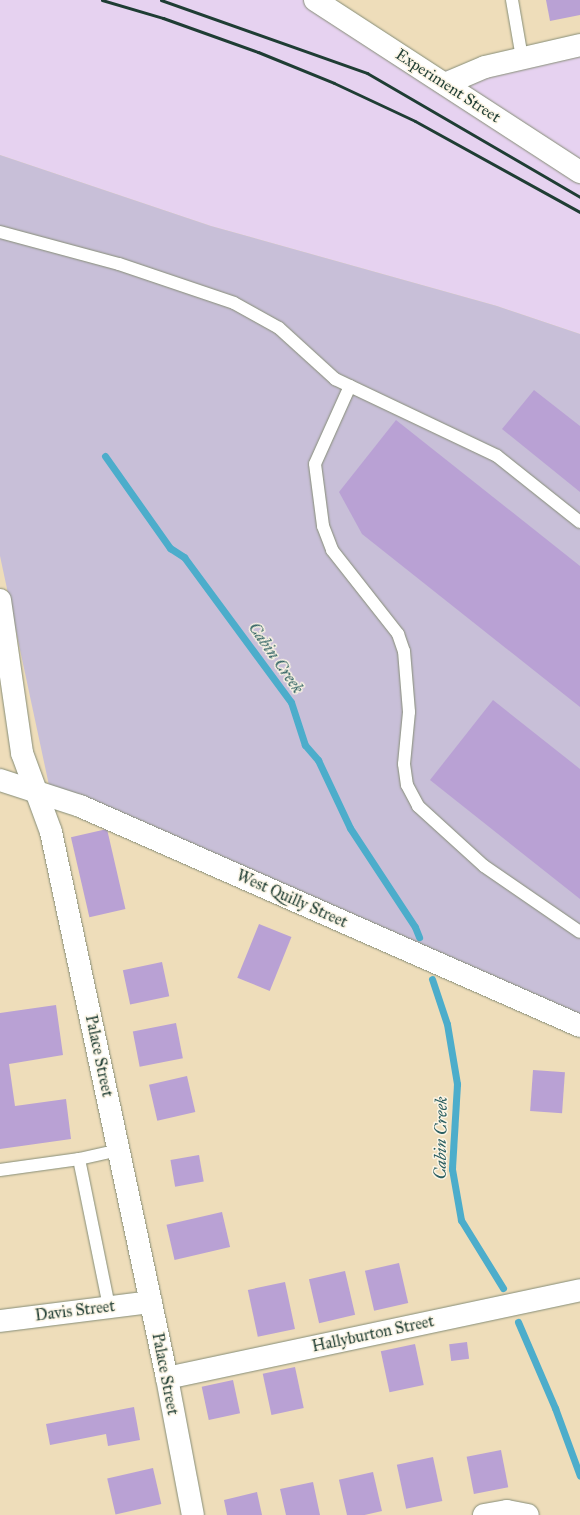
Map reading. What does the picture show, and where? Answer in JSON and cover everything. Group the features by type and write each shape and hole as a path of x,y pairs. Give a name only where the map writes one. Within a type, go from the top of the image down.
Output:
{"street":[{"name":"Experiment Street","path":"315,0 580,172"},
{"path":"445,84 485,67 580,46"},
{"name":"Palace Street","path":"0,600 22,753 51,832 167,1378 193,1515"},
{"name":"West Quilly Street","path":"0,780 80,806 580,1026"},
{"name":"Hallyburton Street","path":"167,1378 580,1290"},
{"name":"Davis Street","path":"0,1321 151,1302"},
{"path":"484,1515 507,1511 528,1515"}],"lane":[{"path":"512,0 522,58"},
{"path":"0,232 119,264 234,302 279,328 335,378 497,456 580,522"},
{"path":"350,386 315,464 322,520 332,550 398,634 404,651 409,712 404,764 407,785 418,806 484,866 580,932"},
{"path":"0,1170 78,1159 119,1150"},
{"path":"78,1159 109,1307"}],"shaded area":[{"path":"0,0 329,0 430,74 580,41 580,334 497,306 211,226 0,155"},
{"path":"0,155 211,226 497,306 580,334 580,1020 50,790 0,556"}],"building":[{"path":"546,0 580,0 580,15 550,21"},
{"path":"534,390 580,426 580,492 502,429"},
{"path":"396,420 580,566 580,707 362,534 339,492"},
{"path":"493,700 580,769 580,899 430,780"},
{"path":"107,829 125,909 89,917 71,837"},
{"path":"259,924 291,937 270,991 237,978"},
{"path":"162,962 169,996 130,1005 123,970"},
{"path":"56,1005 63,1055 9,1064 15,1106 66,1099 71,1139 0,1149 0,1013"},
{"path":"176,1023 183,1058 140,1067 133,1031"},
{"path":"533,1070 565,1072 562,1113 530,1111"},
{"path":"187,1076 195,1112 157,1121 149,1085"},
{"path":"199,1155 204,1182 175,1187 170,1160"},
{"path":"222,1212 230,1247 175,1260 166,1225"},
{"path":"399,1263 408,1303 374,1311 365,1271"},
{"path":"345,1271 355,1315 319,1323 309,1279"},
{"path":"285,1282 295,1329 258,1337 248,1290"},
{"path":"467,1342 469,1359 451,1361 449,1344"},
{"path":"415,1344 424,1385 389,1392 381,1351"},
{"path":"295,1367 304,1408 271,1415 263,1374"},
{"path":"233,1380 240,1413 209,1420 202,1387"},
{"path":"134,1407 140,1440 108,1446 106,1434 50,1445 46,1424"},
{"path":"501,1450 508,1487 474,1494 467,1457"},
{"path":"433,1457 442,1501 406,1509 397,1465"},
{"path":"153,1468 161,1504 116,1515 107,1479"},
{"path":"373,1472 382,1511 365,1515 347,1515 339,1480"},
{"path":"313,1482 320,1515 286,1515 280,1489"},
{"path":"257,1492 262,1515 227,1515 224,1500"}],"waterway":[{"name":"Cabin Creek","path":"105,456 170,548 184,557 291,702 305,745 318,760 350,828 415,927 419,937"},
{"name":"Cabin Creek","path":"432,979 447,1024 457,1084 452,1169 461,1220 503,1288"},
{"name":"Cabin Creek","path":"518,1322 555,1408 580,1476"}],"railway":[{"path":"102,0 163,18 258,52 334,83 415,121 580,212"},
{"path":"161,0 367,73 580,197"}]}
